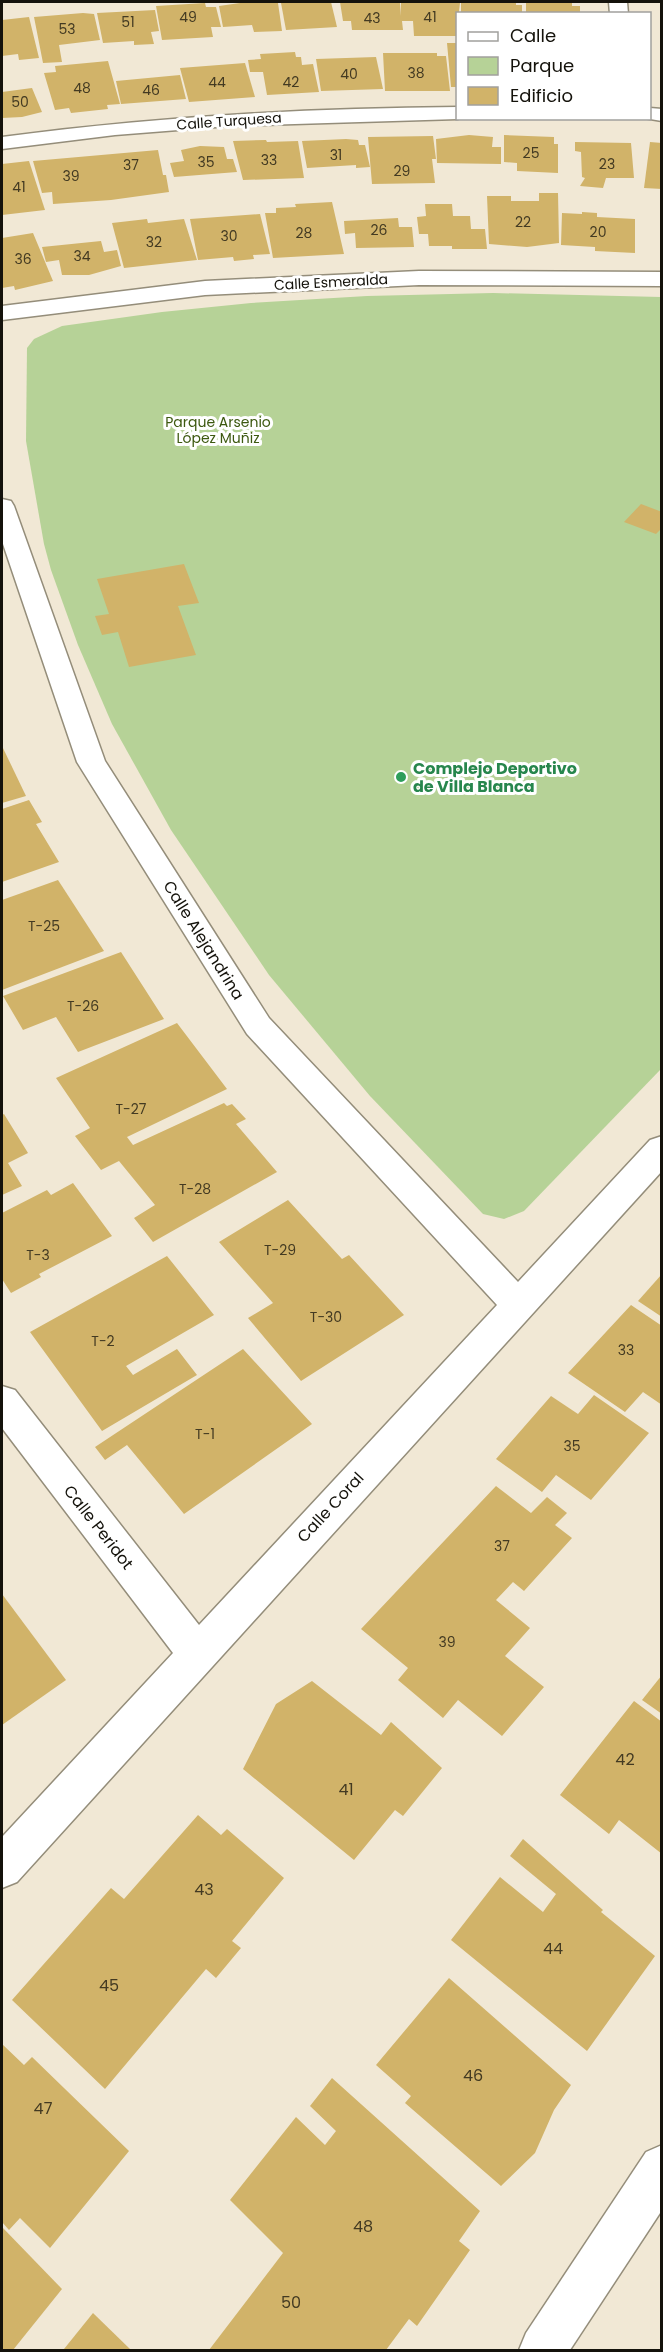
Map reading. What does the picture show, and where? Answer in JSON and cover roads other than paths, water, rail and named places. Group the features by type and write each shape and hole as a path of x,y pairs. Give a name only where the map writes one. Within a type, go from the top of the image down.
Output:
{"street":[{"name":"Calle Turquesa","path":"2,143 80,132 323,114 456,113"},
{"name":"Calle Esmeralda","path":"2,313 205,288 419,278 662,279"},
{"name":"Calle Alejandrina","path":"2,506 91,762 258,1026 518,1305"},
{"name":"Calle Coral","path":"2,1867 662,1149"},
{"name":"Calle Peridot","path":"2,1401 197,1653"},
{"path":"543,2350 662,2168"}],"place":[{"name":"Complejo Deportivo de Villa Blanca","path":"401,777"}],"park label":[{"name":"Parque Arsenio López Muñiz","path":"218,430"}]}
